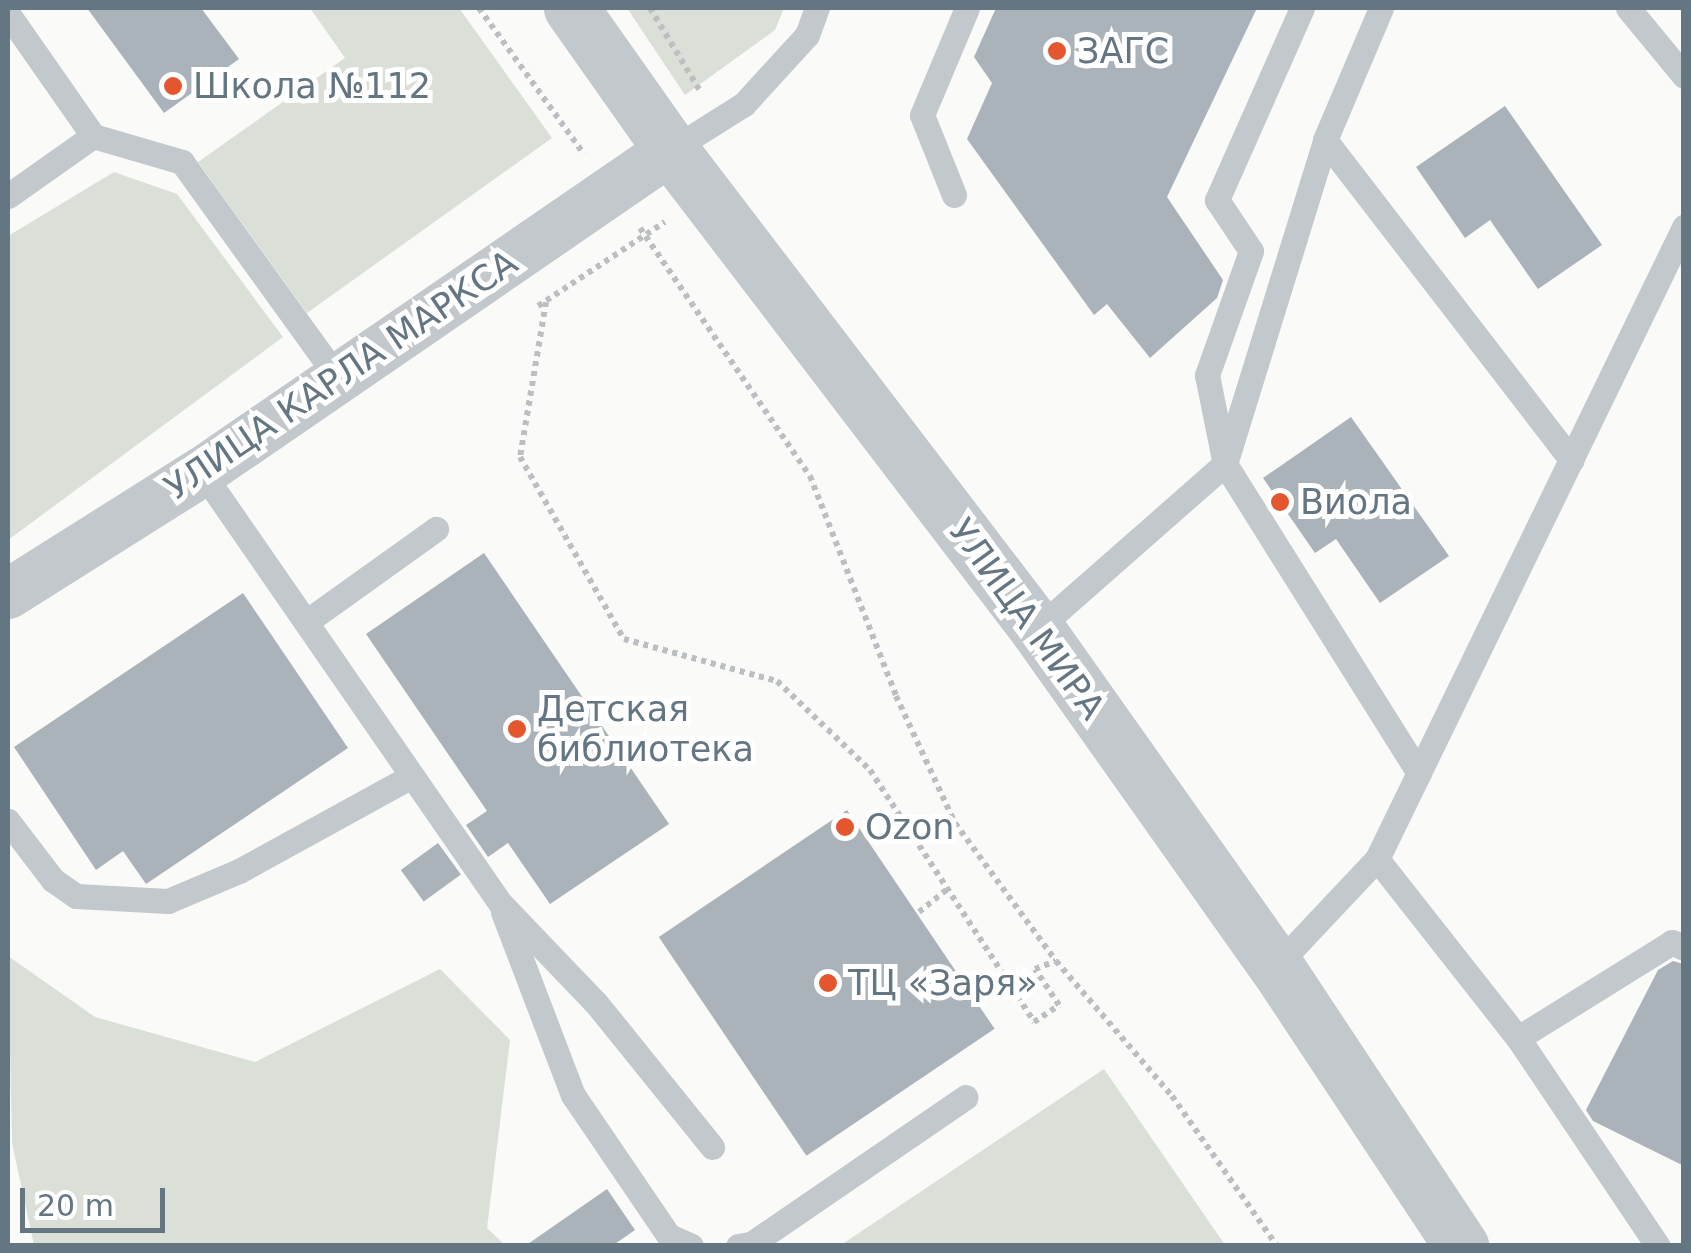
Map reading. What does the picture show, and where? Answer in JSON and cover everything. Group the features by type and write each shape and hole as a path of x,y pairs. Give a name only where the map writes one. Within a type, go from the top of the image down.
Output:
{"street":[{"name":"УЛИЦА МИРА","path":"571,8 671,150 1037,628 1276,966 1460,1246"},
{"name":"УЛИЦА КАРЛА МАРКСА","path":"8,594 202,472 671,150"}],"lane":[{"path":"671,150 744,104 807,34 817,8"},
{"path":"954,196 922,115 967,8"},
{"path":"1302,8 1217,200 1251,251 1208,375 1224,464 1419,773"},
{"path":"1037,628 1224,464 1325,140 1382,8"},
{"path":"1628,8 1684,76"},
{"path":"8,14 94,136 182,162 338,378"},
{"path":"8,196 94,136"},
{"path":"1325,140 1571,460"},
{"path":"1276,966 1377,859 1684,227"},
{"path":"202,472 500,903 596,1003 712,1148"},
{"path":"306,622 436,529"},
{"path":"10,837 76,896 168,901 239,872 412,776"},
{"path":"1377,859 1518,1038 1658,1246"},
{"path":"500,903 573,1095 659,1223 690,1246"},
{"path":"1518,1038 1672,942 1684,948"},
{"path":"738,1246 751,1244 966,1097"}],"path":[{"path":"479,8 612,190 810,476 955,823 1056,961 1172,1096 1277,1246"},
{"path":"547,301 520,457 624,638 777,681 870,770 1034,1022 1059,1006 1034,970 1056,961"},
{"path":"919,912 946,890"}],"shaded area":[{"path":"310,8 459,8 552,138 307,313 198,162 345,58"},
{"path":"627,8 784,8 775,30 685,95"},
{"path":"114,172 177,194 283,337 8,540 8,236"},
{"path":"8,956 95,1017 255,1062 440,969 510,1040 487,1228 505,1245 34,1245 12,1143"},
{"path":"1104,1069 1225,1245 841,1245"}],"building":[{"name":"Школа №112","path":"87,8 201,8 239,59 164,113"},
{"path":"996,8 1257,8 1167,197 1223,280 1217,298 1150,358 1107,304 1094,315 967,139 992,83 974,57"},
{"path":"1505,106 1602,245 1538,289 1490,220 1465,238 1416,167"},
{"path":"1351,417 1449,556 1380,603 1336,539 1315,553 1263,478"},
{"name":"Детская библиотека","path":"484,553 669,824 550,904 508,843 488,857 466,825 487,811 366,634"},
{"path":"243,593 348,748 146,884 123,851 96,870 14,747"},
{"name":"ТЦ «Заря»","path":"847,810 995,1029 806,1156 659,937"},
{"path":"438,843 461,875 424,902 401,870"},
{"path":"1673,961 1684,964 1684,1166 1593,1121 1586,1110 1658,970"},
{"path":"607,1189 635,1230 612,1246 525,1246"}],"place":[{"name":"ЗАГС","path":"1057,51"},
{"name":"Школа №112","path":"173,86"},
{"name":"Виола","path":"1280,502"},
{"name":"Детская библиотека","path":"517,729"},
{"name":"Ozon","path":"845,827"},
{"name":"ТЦ «Заря»","path":"828,983"}]}
